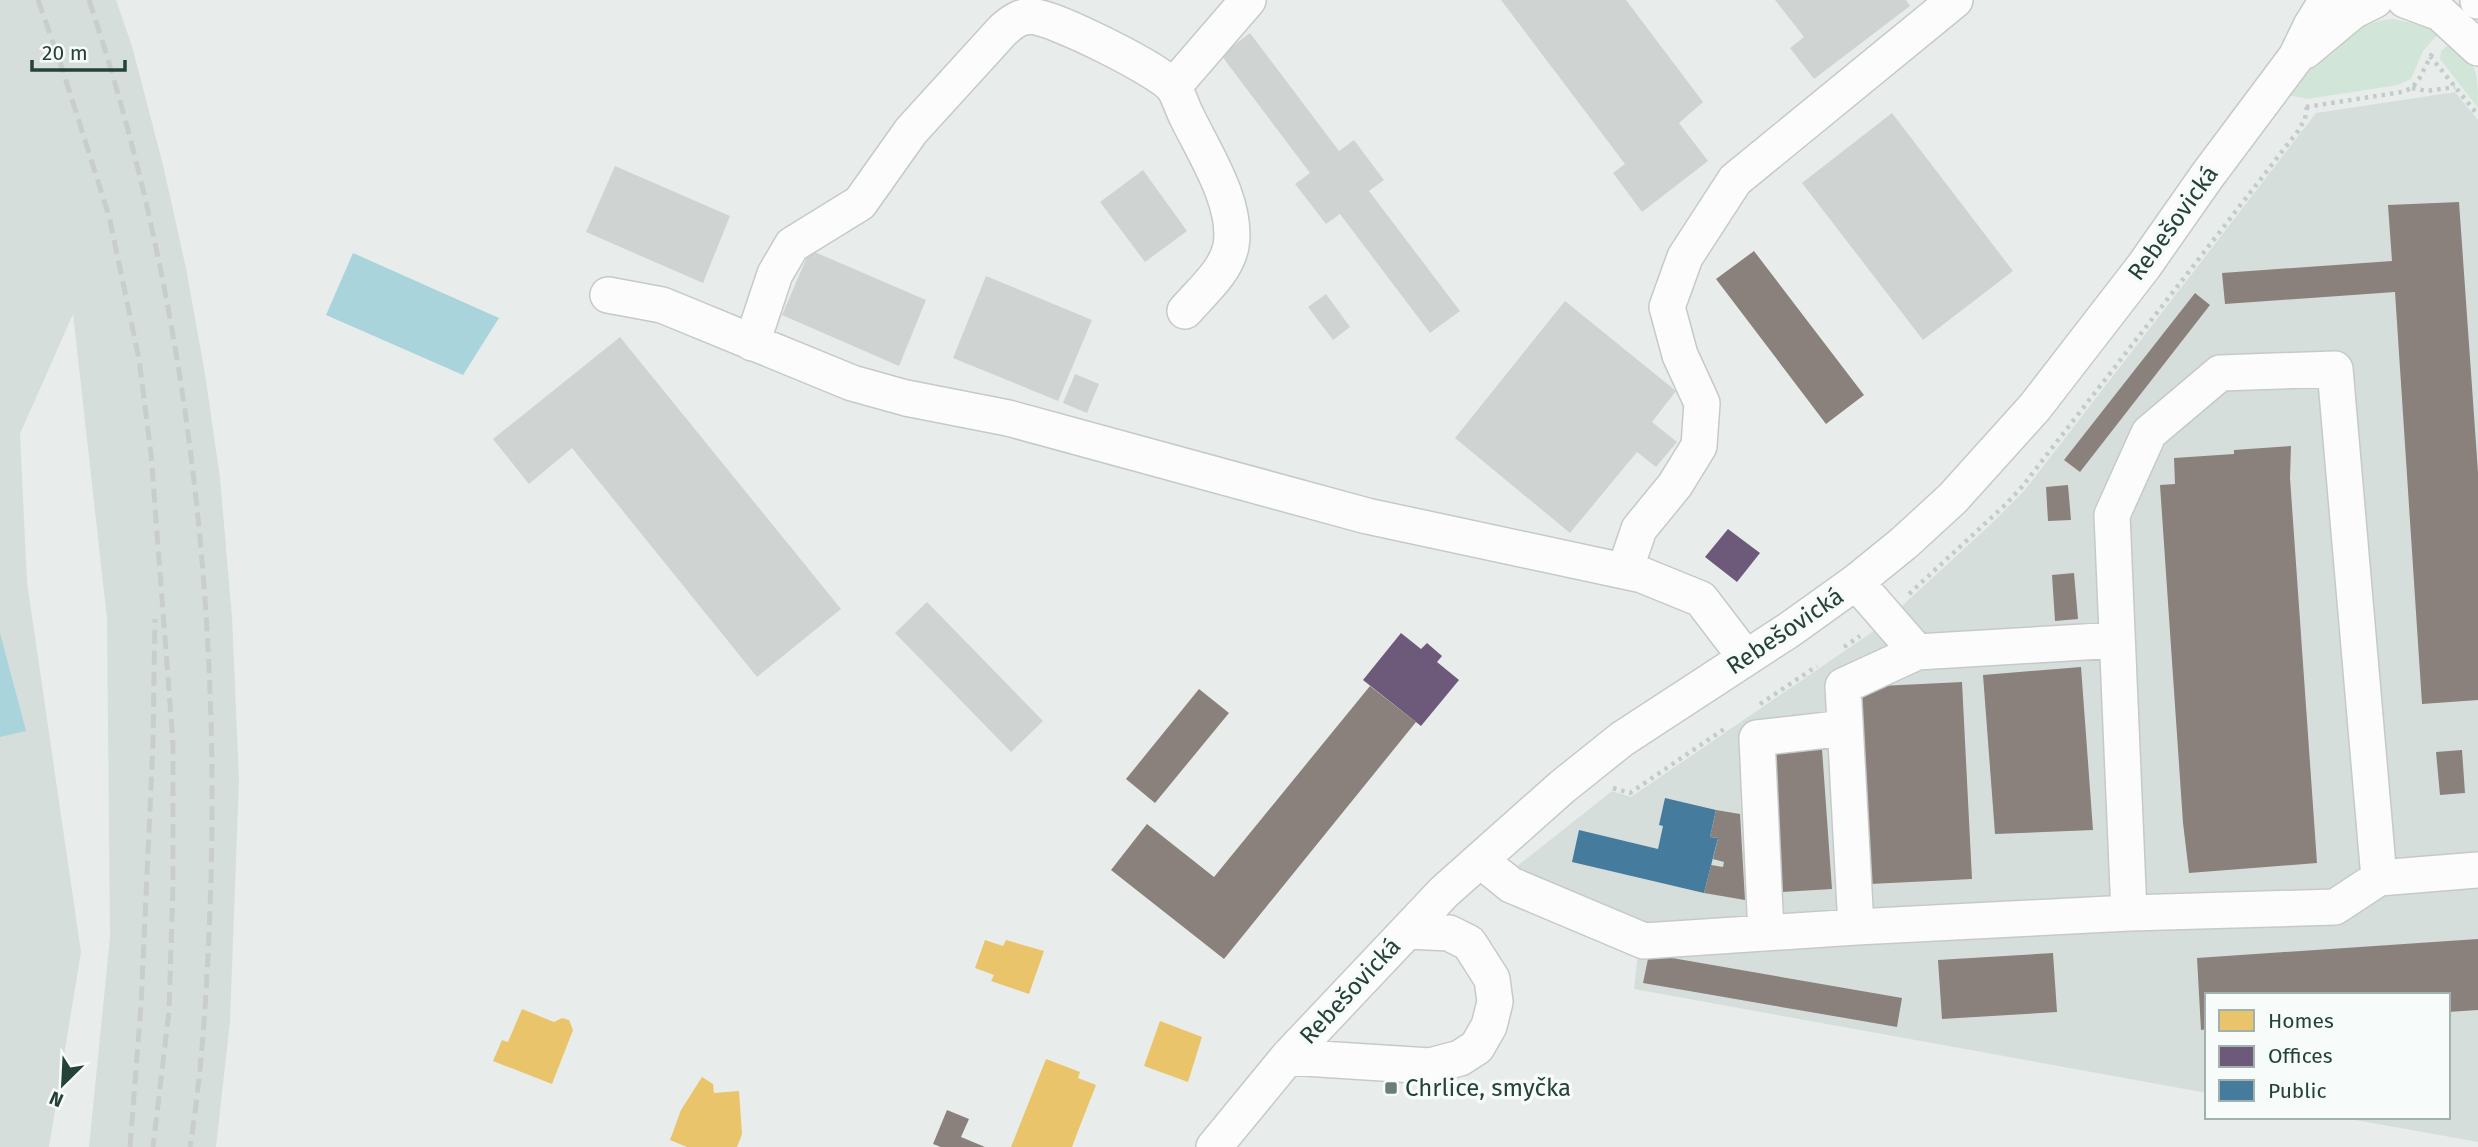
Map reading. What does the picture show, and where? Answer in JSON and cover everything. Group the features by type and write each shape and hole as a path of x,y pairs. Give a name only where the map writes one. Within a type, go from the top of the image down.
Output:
{"street":[{"path":"1173,87 1248,0"},
{"path":"1625,570 1639,529 1675,485 1699,446 1702,403 1680,355 1667,307 1685,257 1735,180 1955,0"},
{"name":"Rebešovická","path":"1214,1147 1288,1057 1444,892 1562,787 1622,739 1856,582 1953,498 2035,407 2144,266 2207,176 2297,57 2327,0"},
{"name":"Rebešovická","path":"2297,57 2353,11 2375,0"},
{"path":"2405,0 2440,13 2473,19"},
{"path":"752,343 775,274 792,245 860,203 911,131 1003,30 1016,19 1034,16 1069,28 1146,68 1173,87 1217,178 1233,223 1230,248 1221,269 1185,311"},
{"path":"608,295 662,305 852,383 906,398 1008,418 1367,516 1625,570 1701,599 1746,657"},
{"path":"2129,913 2112,515 2149,433 2220,373 2335,369 2379,877"},
{"path":"1856,582 1917,652"},
{"path":"1856,927 1843,686 1917,652 2117,640"},
{"path":"1766,933 1757,738 1845,728"},
{"path":"1480,860 1511,885 1644,941 2129,913 2335,907 2379,877 2478,870"},
{"path":"1288,1057 1430,1066 1460,1058 1477,1047 1489,1026 1495,1002 1492,979 1469,943 1450,933 1408,931"}],"path":[{"path":"2271,90 2295,106 2306,107 2402,92 2412,88 2419,79 2437,47 2473,19"},
{"path":"2430,56 2478,114"},
{"path":"2412,88 2427,91 2456,87"}],"shaded area":[{"path":"0,0 116,0 132,46 186,268 220,478 232,617 239,780 230,1021 216,1147 89,1147 110,937 107,619 73,314 20,434 27,582 81,952 49,1147 0,1147"},
{"path":"2455,92 2478,120 2478,1142 2350,1119 2450,1119 2450,993 2205,993 2205,1093 1634,989 1638,952 1492,886 1612,791 1631,797 1878,628 1991,524 2024,491 2316,113"}],"green space":[{"path":"2394,19 2425,26 2438,34 2423,51 2411,79 2398,85 2307,99 2288,95 2322,58 2348,36 2362,27"},
{"path":"2451,43 2467,57 2475,70 2478,108 2440,59 2441,51"}],"water":[{"path":"353,253 499,318 463,375 326,315"},
{"path":"0,633 26,731 0,737"}],"building: Homes":[{"path":"985,940 1003,946 1006,940 1044,951 1029,994 991,981 994,975 975,968"},
{"path":"522,1009 554,1022 562,1018 569,1020 573,1030 552,1084 493,1061 502,1040 508,1042"},
{"path":"1160,1021 1202,1037 1188,1082 1144,1066"},
{"path":"1046,1059 1080,1072 1078,1078 1096,1085 1072,1147 1011,1147"},
{"path":"702,1077 713,1084 714,1093 739,1091 742,1134 737,1147 687,1147 670,1140 681,1110"}],"building: Offices":[{"path":"1728,529 1760,553 1737,582 1705,557"},
{"path":"1401,633 1421,649 1427,643 1442,656 1437,662 1459,680 1421,726 1363,680"}],"building: Public":[{"path":"1665,798 1716,810 1710,837 1718,838 1704,893 1572,862 1579,830 1658,849 1663,826 1659,825"}],"building: Industry":[{"path":"2459,202 2478,472 2478,700 2422,704 2395,292 2225,304 2222,273 2392,261 2388,205"},
{"path":"1754,251 1864,395 1826,424 1716,279"},
{"path":"2195,293 2210,305 2080,472 2064,460"},
{"path":"2291,446 2290,478 2317,863 2189,873 2183,823 2160,485 2175,484 2174,458 2234,454 2234,450"},
{"path":"2068,485 2071,520 2048,521 2046,487"},
{"path":"2074,573 2078,619 2055,621 2052,575"},
{"path":"2081,667 2093,830 1995,834 1983,675"},
{"path":"1962,682 1972,879 1870,884 1860,687"},
{"path":"1370,686 1416,722 1224,959 1111,870 1147,824 1214,877"},
{"path":"1199,689 1229,713 1155,803 1126,779"},
{"path":"1822,749 1832,889 1782,892 1773,752"},
{"path":"2462,750 2465,793 2440,795 2436,752"},
{"path":"1716,810 1740,814 1745,900 1704,893 1711,865 1723,867 1724,862 1713,859 1718,838 1710,837"},
{"path":"2478,939 2478,1010 2450,1012 2450,993 2205,993 2205,1029 2201,1030 2197,958"},
{"path":"2053,953 2057,1012 1942,1019 1938,960"},
{"path":"1649,954 1902,998 1897,1027 1643,983"},
{"path":"947,1110 969,1119 961,1137 985,1147 941,1147 933,1144"}],"building: Other":[{"path":"1501,0 1626,0 1703,102 1679,123 1708,161 1642,212 1613,173 1625,164"},
{"path":"1775,0 1906,0 1910,6 1814,79 1790,48 1804,37"},
{"path":"1250,33 1339,151 1354,140 1384,180 1369,191 1460,311 1430,333 1340,214 1326,224 1295,184 1310,173 1221,55"},
{"path":"1892,113 2013,271 1923,340 1802,183"},
{"path":"615,166 730,216 703,283 586,232"},
{"path":"1143,170 1187,231 1145,262 1100,202"},
{"path":"810,250 926,300 899,366 782,315"},
{"path":"986,276 1092,320 1058,401 953,358"},
{"path":"1326,294 1350,327 1333,340 1308,307"},
{"path":"1565,301 1676,391 1652,422 1677,442 1656,467 1637,452 1570,533 1455,438"},
{"path":"620,337 841,609 757,677 572,448 529,484 493,439"},
{"path":"1075,374 1099,384 1087,413 1063,403"},
{"path":"927,602 1043,721 1011,752 895,633"}],"railway":[{"path":"38,0 109,216 139,359 151,454 173,743 173,886 169,1011 153,1147"},
{"path":"89,0 122,107 149,215 171,324 201,546 209,657 211,880 202,1047 190,1147"},
{"path":"130,1147 141,1005 153,743 155,619"}],"place":[{"name":"Chrlice, smyčka","path":"1391,1088"}]}
